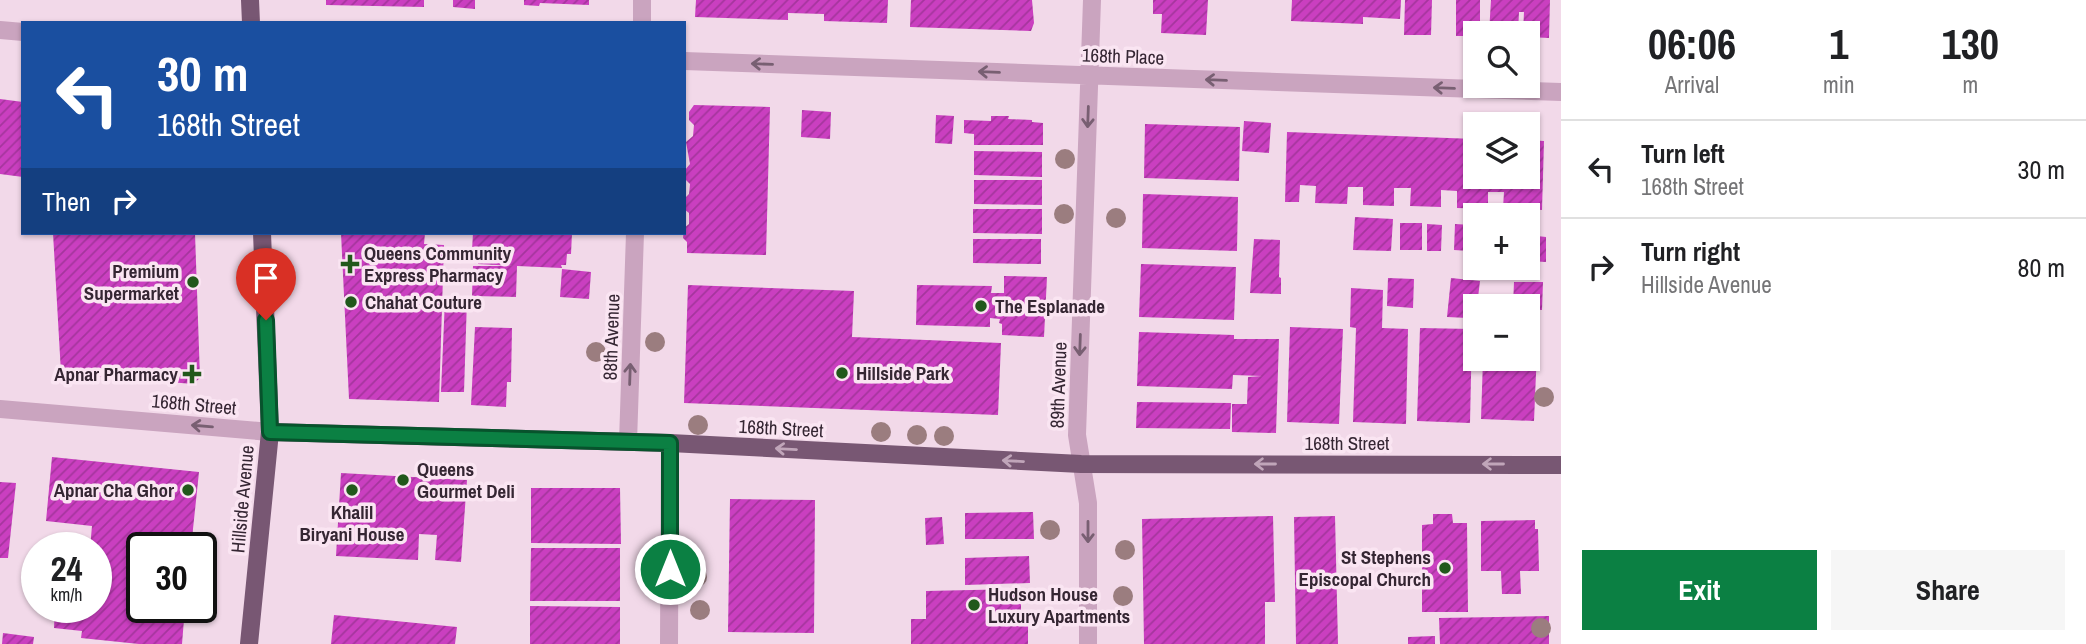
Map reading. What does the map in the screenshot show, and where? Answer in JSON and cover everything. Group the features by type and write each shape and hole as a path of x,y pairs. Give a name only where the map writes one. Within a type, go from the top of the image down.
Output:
{"main road":[{"path":"250,0 251,21"},
{"name":"Hillside Avenue","path":"249,644 270,432 262,235"},
{"name":"168th Street","path":"270,432 670,443 1081,464 1561,465"}],"street":[{"path":"642,0 642,21"},
{"name":"89th Avenue","path":"1088,644 1088,503 1077,435 1092,0"},
{"path":"0,30 21,32"},
{"name":"168th Place","path":"686,61 1561,92"},
{"name":"88th Avenue","path":"628,442 635,235"},
{"name":"168th Street","path":"0,409 270,432"},
{"path":"669,644 670,443"}],"building":[{"path":"326,0 424,0 424,7 326,5"},
{"path":"453,0 475,0 475,9 453,7"},
{"path":"524,0 589,0 589,5 524,5"},
{"path":"696,0 888,0 887,23 824,21 824,14 788,13 788,20 695,17"},
{"path":"911,0 1032,0 1034,23 1031,31 910,27"},
{"path":"1153,0 1208,0 1206,35 1161,33 1162,14 1153,14"},
{"path":"1292,0 1401,0 1400,19 1363,17 1363,24 1291,21"},
{"path":"1405,0 1432,0 1431,35 1404,35"},
{"path":"1456,0 1480,0 1480,21 1463,21 1463,36 1456,36"},
{"path":"1491,0 1550,0 1549,38 1540,38 1540,21 1524,21 1524,12 1519,12 1519,21 1490,21"},
{"path":"0,99 21,102 21,177 0,174"},
{"path":"694,105 770,107 766,255 687,253 687,242 683,238 689,224 686,197 690,184 686,180 686,169 690,164 686,142 693,136 694,125 689,120 689,112"},
{"path":"802,110 831,112 830,139 801,137"},
{"path":"936,115 954,116 952,144 935,143"},
{"path":"991,116 1009,116 1008,119 1043,123 1043,145 974,145 974,134 964,133 964,120 991,121"},
{"path":"1244,121 1271,123 1269,153 1242,151"},
{"path":"1145,124 1240,127 1239,181 1144,178"},
{"path":"1287,132 1463,139 1463,189 1540,189 1540,141 1544,141 1542,210 1540,203 1503,203 1504,192 1488,192 1488,203 1463,203 1463,208 1457,208 1457,191 1441,190 1441,207 1410,206 1411,188 1394,188 1394,206 1363,205 1363,187 1348,187 1347,204 1315,203 1316,186 1300,185 1299,202 1285,202"},
{"path":"974,151 1042,152 1042,177 974,175"},
{"path":"974,180 1042,180 1042,205 974,204"},
{"path":"1143,194 1238,197 1237,251 1142,248"},
{"path":"973,209 1042,209 1042,234 973,233"},
{"path":"1355,217 1393,219 1391,251 1353,250"},
{"path":"1400,223 1422,223 1422,250 1400,250"},
{"path":"1427,224 1442,225 1441,251 1427,251"},
{"path":"1455,224 1463,224 1463,251 1454,250"},
{"path":"53,235 195,235 200,378 193,384 61,373"},
{"path":"341,235 425,235 424,244 444,245 439,402 349,399"},
{"path":"473,235 572,235 571,254 567,254 566,265 561,265 562,268 517,266 516,297 472,296 473,266 513,266 478,264 478,251 472,250"},
{"path":"1540,236 1546,237 1546,262 1540,262"},
{"path":"973,239 1041,239 1041,264 973,263"},
{"path":"1254,239 1280,240 1281,294 1250,293"},
{"path":"1141,264 1236,267 1234,320 1139,317"},
{"path":"562,269 591,272 589,299 560,297"},
{"name":"The Esplanade","path":"1004,276 1047,277 1044,337 1002,335 1000,319 990,318 990,327 916,325 917,285 992,286 991,293 1004,293"},
{"path":"1388,278 1414,279 1413,308 1387,306"},
{"path":"1451,278 1480,281 1478,294 1463,294 1463,318 1447,317"},
{"path":"1514,282 1543,282 1542,310 1540,294 1514,294"},
{"name":"Hillside Park","path":"688,285 854,291 852,337 1001,343 998,415 684,403"},
{"path":"1351,288 1383,290 1382,328 1408,329 1406,424 1353,422 1356,328 1350,327"},
{"path":"445,299 467,299 464,392 441,392"},
{"path":"475,327 512,328 511,382 507,382 506,407 471,405"},
{"path":"1290,327 1343,329 1339,424 1287,422"},
{"path":"1420,328 1463,329 1463,371 1471,371 1470,423 1417,421"},
{"path":"1139,332 1234,335 1234,339 1279,339 1276,433 1232,432 1232,404 1247,404 1248,377 1262,376 1233,375 1232,389 1137,386"},
{"path":"1483,371 1536,371 1534,421 1481,419"},
{"path":"1137,402 1231,403 1230,429 1136,428"},
{"path":"52,457 199,472 193,532 126,532 126,623 184,623 182,644 139,644 81,638 82,631 54,628 54,623 112,623 112,532 91,532 92,526 46,521"},
{"path":"341,473 467,480 461,562 435,560 437,535 419,534 418,560 336,556"},
{"path":"0,482 16,483 8,558 0,558"},
{"path":"531,488 620,488 621,544 531,543"},
{"path":"730,499 815,500 814,633 728,632"},
{"path":"1033,512 1034,539 965,539 965,513"},
{"name":"St Stephens Episcopal Church","path":"1433,514 1452,514 1453,523 1467,523 1468,612 1422,612 1422,525 1433,524"},
{"path":"1273,516 1275,602 1265,602 1265,644 1144,644 1142,519"},
{"path":"1335,516 1338,644 1296,644 1294,517"},
{"path":"942,517 944,544 926,545 925,518"},
{"path":"1535,520 1535,529 1538,529 1539,571 1520,571 1521,594 1502,594 1501,571 1481,571 1481,521"},
{"path":"531,548 620,548 620,601 530,601"},
{"path":"1029,556 1030,583 965,585 965,558"},
{"name":"Hudson House Luxury Apartments","path":"1021,589 1021,625 1028,625 1028,644 911,644 911,619 926,619 926,591"},
{"path":"530,606 620,607 620,644 530,644"},
{"path":"334,615 457,627 455,644 331,644"},
{"path":"1549,616 1549,644 1440,644 1439,618"},
{"path":"3,633 34,637 33,644 2,644"},
{"path":"1435,636 1435,644 1408,644 1408,637"}],"place":[{"name":"Queens Community Express Pharmacy","path":"350,264"},
{"name":"Premium Supermarket","path":"193,282"},
{"name":"Chahat Couture","path":"351,302"},
{"name":"The Esplanade","path":"981,306"},
{"name":"Hillside Park","path":"842,373"},
{"name":"Apnar Pharmacy","path":"192,374"},
{"name":"Queens Gourmet Deli","path":"403,480"},
{"name":"Apnar Cha Ghor","path":"188,490"},
{"name":"Khalil Biryani House","path":"352,490"},
{"name":"St Stephens Episcopal Church","path":"1445,568"},
{"name":"Hudson House Luxury Apartments","path":"974,605"}],"route":[{"path":"266,320 270,432 670,443 670,569"}]}
